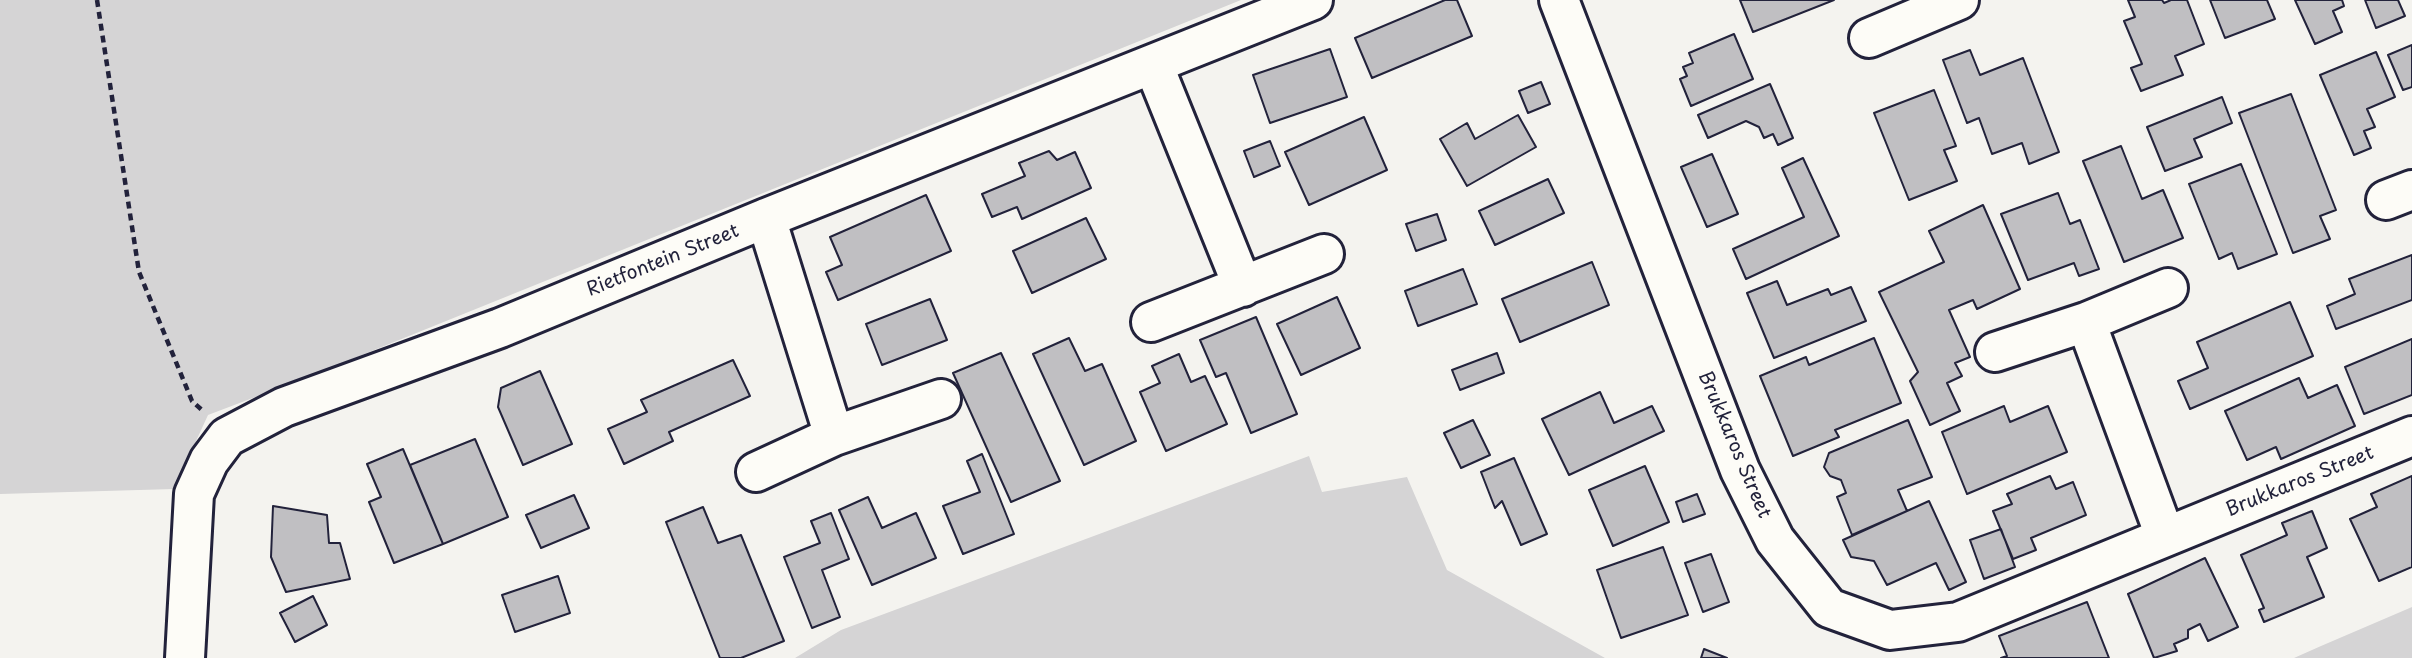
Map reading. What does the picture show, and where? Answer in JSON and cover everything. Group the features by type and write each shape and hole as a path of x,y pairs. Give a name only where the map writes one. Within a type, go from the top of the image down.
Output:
{"street":[{"name":"Rietfontein Street","path":"185,658 194,494 209,461 227,437 284,407 500,328 766,218 1313,0"},
{"name":"Brukkaros Street","path":"1559,0 1740,470 1775,540 1829,608 1889,630 1958,622 2412,436"},
{"path":"1869,38 1959,0"},
{"path":"1153,64 1243,287"},
{"path":"766,218 834,436"},
{"path":"1151,322 1324,254"},
{"path":"1995,352 2086,322 2168,288"},
{"path":"2086,322 2165,536"},
{"path":"757,472 834,436 942,399"}],"path":[{"path":"97,0 139,272 191,401 227,437"}],"shaded area":[{"path":"0,0 1241,0 208,415 174,489 0,494"},
{"path":"1309,456 1322,492 1407,477 1447,570 1605,658 795,658 841,630"},
{"path":"2412,607 2412,658 2294,658 2321,646"}],"building":[{"path":"1445,0 1457,0 1472,36 1372,78 1355,38"},
{"path":"1740,0 1834,0 1753,32"},
{"path":"2128,0 2162,0 2164,3 2187,0 2204,44 2175,56 2183,75 2141,91 2131,68 2142,64 2124,21 2135,17"},
{"path":"2210,0 2267,0 2275,19 2225,38"},
{"path":"2295,0 2342,0 2344,6 2333,11 2342,32 2315,44"},
{"path":"2365,0 2398,0 2405,16 2376,28"},
{"path":"1734,34 1753,79 1691,106 1680,79 1687,76 1683,67 1693,63 1689,53"},
{"path":"2412,45 2412,87 2403,90 2388,55"},
{"path":"1330,49 1347,97 1270,123 1253,75"},
{"path":"1970,50 1980,75 2023,58 2059,152 2029,164 2022,143 1992,154 1979,118 1967,123 1943,60"},
{"path":"2376,52 2395,97 2367,109 2375,127 2364,131 2371,148 2354,155 2320,75"},
{"path":"1541,82 1550,104 1528,113 1519,91"},
{"path":"1770,84 1793,138 1778,145 1773,134 1764,138 1759,127 1746,121 1708,138 1698,115"},
{"path":"1934,90 1956,146 1944,150 1957,181 1909,200 1874,113"},
{"path":"2291,94 2336,210 2320,216 2330,239 2293,253 2239,113"},
{"path":"2222,97 2232,123 2194,139 2202,157 2165,171 2147,127"},
{"path":"1518,115 1536,147 1467,186 1440,139 1467,123 1475,139"},
{"path":"1364,117 1387,170 1309,205 1285,152"},
{"path":"1270,141 1280,166 1254,177 1244,151"},
{"path":"2121,146 2142,199 2163,190 2183,238 2124,262 2083,161"},
{"path":"1049,151 1057,160 1075,152 1091,188 1022,219 1017,207 992,217 982,194 1025,176 1019,163"},
{"path":"1712,154 1738,214 1707,227 1681,167"},
{"path":"1803,158 1839,236 1746,279 1733,249 1804,217 1782,168"},
{"path":"2241,164 2277,254 2238,269 2232,253 2219,259 2189,184"},
{"path":"1548,179 1564,213 1495,245 1479,211"},
{"path":"2058,193 2070,224 2080,220 2099,269 2079,276 2074,263 2028,280 2001,214"},
{"path":"926,195 951,251 838,300 826,272 842,265 830,237"},
{"path":"1983,205 2020,289 1977,309 1973,300 1949,310 1970,357 1955,363 1962,376 1947,383 1960,411 1930,425 1910,381 1918,372 1879,292 1944,262 1929,231"},
{"path":"1437,214 1446,240 1416,251 1406,224"},
{"path":"1086,218 1106,259 1032,293 1013,251"},
{"path":"2412,255 2412,300 2336,329 2327,306 2355,294 2349,279"},
{"path":"1592,262 1609,305 1520,342 1502,299"},
{"path":"1463,269 1477,304 1418,326 1405,291"},
{"path":"1777,281 1787,305 1828,289 1831,295 1851,287 1866,321 1774,358 1747,293"},
{"path":"1337,297 1360,348 1301,375 1277,324"},
{"path":"930,299 947,340 882,365 866,324"},
{"path":"2290,302 2313,356 2190,409 2178,381 2208,368 2197,342"},
{"path":"1256,317 1297,414 1251,433 1226,373 1216,377 1200,340"},
{"path":"1069,338 1085,371 1102,364 1136,441 1084,465 1033,354"},
{"path":"1874,338 1901,403 1835,430 1839,437 1793,456 1760,376 1806,357 1809,365"},
{"path":"2412,339 2412,395 2364,414 2345,367"},
{"path":"1001,353 1060,481 1011,502 953,373"},
{"path":"1497,353 1504,373 1460,390 1452,370"},
{"path":"1179,354 1191,382 1205,376 1227,424 1166,451 1140,392 1160,383 1152,366"},
{"path":"733,360 750,396 669,432 673,441 624,464 608,429 647,412 641,400"},
{"path":"540,371 572,444 523,465 498,407 501,388"},
{"path":"2299,378 2308,398 2337,385 2355,426 2281,459 2276,447 2247,460 2225,411"},
{"path":"1600,392 1614,423 1652,406 1664,431 1569,475 1542,419"},
{"path":"2004,406 2010,422 2048,406 2067,452 1967,494 1942,432"},
{"path":"1473,420 1490,455 1461,468 1444,433"},
{"path":"1908,420 1932,477 1898,490 1907,511 1852,535 1837,497 1846,493 1841,480 1830,476 1824,467 1829,453"},
{"path":"475,439 508,517 443,544 410,465"},
{"path":"403,449 443,544 394,563 369,502 381,497 367,464"},
{"path":"982,454 1014,534 963,554 943,506 980,492 967,461"},
{"path":"1514,458 1547,534 1521,545 1502,501 1495,508 1481,472"},
{"path":"1645,466 1669,522 1613,546 1589,490"},
{"path":"2050,476 2056,489 2073,482 2086,515 2031,538 2036,550 2013,559 1993,511 2012,504 2007,494"},
{"path":"2412,476 2412,567 2379,581 2350,519 2377,507 2371,494"},
{"path":"1697,494 1705,514 1683,522 1676,502"},
{"path":"574,495 589,528 541,548 526,515"},
{"path":"868,497 882,528 916,513 936,558 872,585 839,510"},
{"path":"1929,501 1966,582 1949,590 1936,563 1887,585 1874,561 1851,557 1843,540"},
{"path":"273,506 327,515 329,543 340,543 350,579 286,592 271,557"},
{"path":"703,507 718,543 741,535 784,641 741,658 720,658 666,522"},
{"path":"2312,511 2327,548 2307,557 2324,597 2264,622 2259,610 2264,608 2241,555 2287,535 2282,523"},
{"path":"831,513 849,559 822,570 840,617 812,628 784,557 820,543 811,521"},
{"path":"2001,529 2015,567 1984,579 1970,540"},
{"path":"1663,547 1688,615 1621,638 1597,570"},
{"path":"1711,554 1729,602 1703,612 1685,563"},
{"path":"2205,558 2238,627 2208,641 2200,624 2188,630 2188,638 2174,644 2177,651 2154,658 2128,594"},
{"path":"558,576 570,613 515,632 502,595"},
{"path":"313,596 327,625 295,642 280,613"},
{"path":"2087,602 2109,658 2001,658 2007,656 1999,636"},
{"path":"1704,649 1727,658 1701,658"}]}
